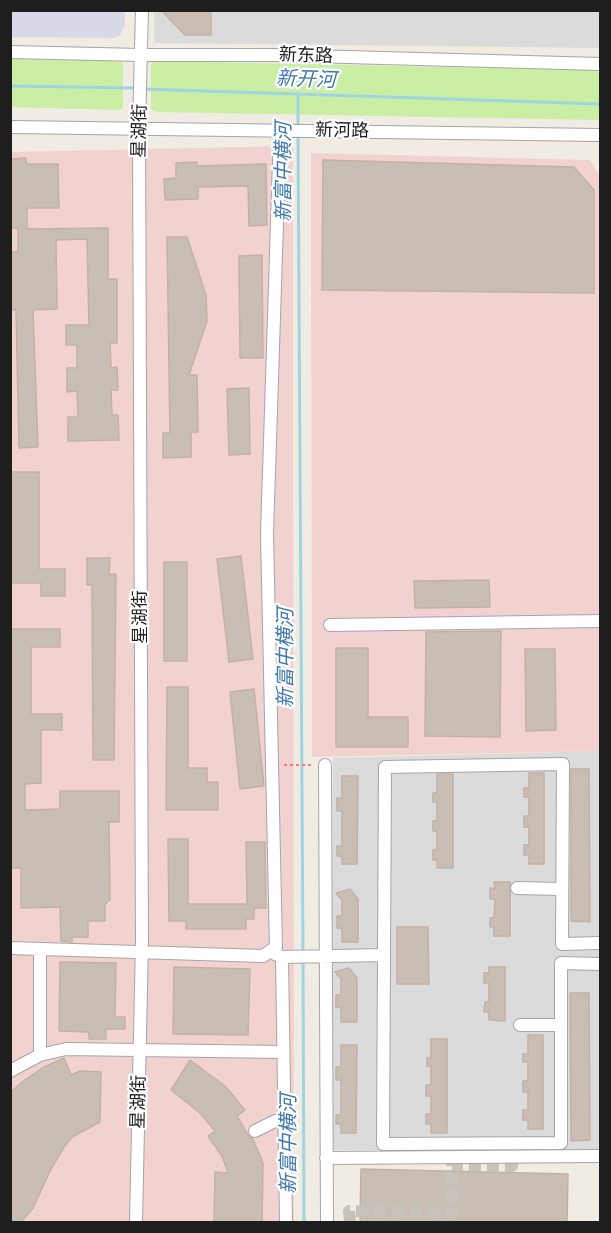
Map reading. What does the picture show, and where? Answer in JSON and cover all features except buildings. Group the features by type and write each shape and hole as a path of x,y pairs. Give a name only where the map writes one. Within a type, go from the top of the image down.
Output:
{"street":[{"name":"星湖街","path":"136,1222 141,952 139,128 142,10"},
{"name":"新东路","path":"10,52 274,55 600,64"},
{"name":"新河路","path":"10,127 600,135"},
{"path":"10,948 263,956 276,947 267,534 286,130"},
{"path":"330,625 600,621"},
{"path":"600,943 562,944 563,764 385,767 383,1144 561,1143 561,963 600,964"},
{"path":"325,765 327,1222"},
{"path":"517,888 562,889"},
{"path":"40,950 40,1055"},
{"path":"270,952 286,957 384,956"},
{"path":"286,957 283,1052 286,1222"},
{"path":"520,1025 561,1025"},
{"path":"10,1071 40,1055 66,1049 283,1052"},
{"path":"255,1131 275,1121 284,1121"},
{"path":"326,1158 600,1156"}],"path":[{"path":"291,765 311,765"}],"shaded area":[{"path":"11,10 125,11 125,25 120,35 113,38 11,37"},
{"path":"154,11 600,11 600,48 154,43"},
{"path":"293,146 294,1222 11,1222 10,152"},
{"path":"311,153 590,160 600,176 600,751 312,757"},
{"path":"600,751 600,1150 331,1150 333,758"}],"green space":[{"path":"11,59 121,61 123,64 123,108 120,110 11,107"},
{"path":"154,61 597,70 600,76 600,118 599,120 157,112 151,109 151,65"}],"waterway":[{"name":"新开河","path":"10,86 138,88"},
{"name":"新开河","path":"144,89 600,104"},
{"name":"新富中横河","path":"298,93 298,129"},
{"name":"新富中横河","path":"298,135 303,954"},
{"name":"新富中横河","path":"303,960 304,1222"}],"tunnel":[{"path":"350,1222 349,1211 452,1214 452,1165 512,1166 511,1157"}]}
